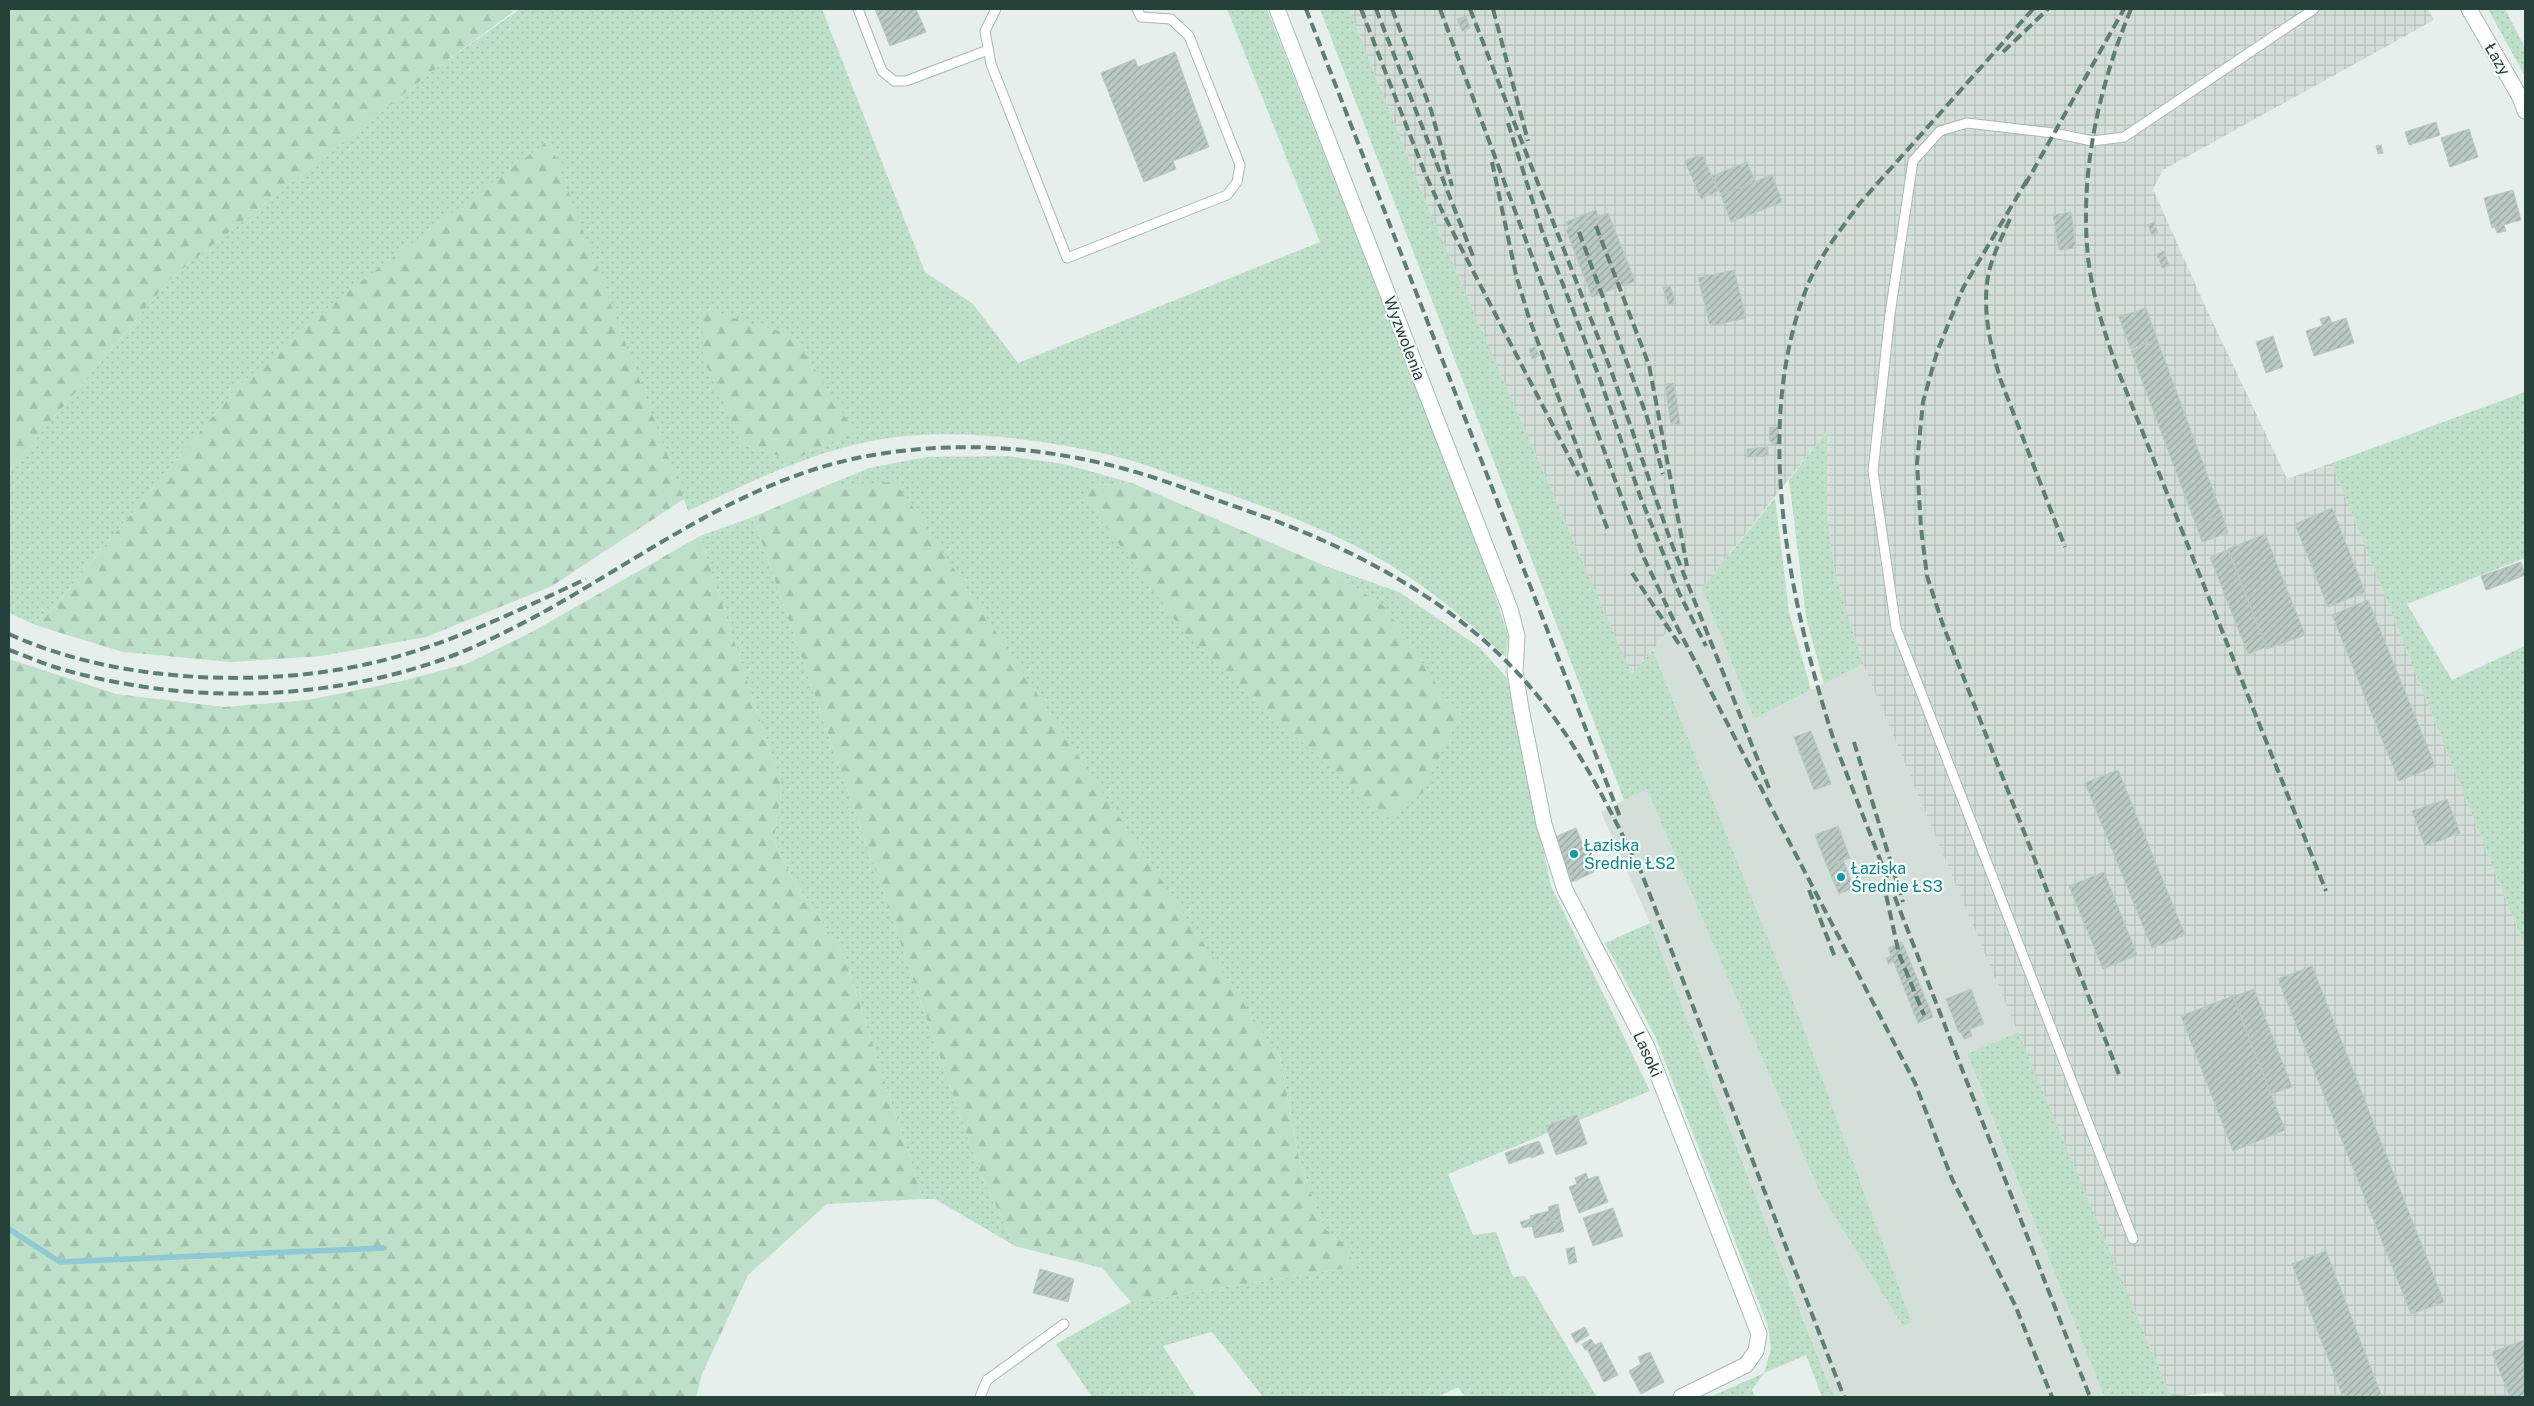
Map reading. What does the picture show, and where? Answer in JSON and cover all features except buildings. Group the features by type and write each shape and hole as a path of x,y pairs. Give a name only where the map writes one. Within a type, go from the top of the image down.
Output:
{"street":[{"name":"Wyzwolenia","path":"1277,9 1510,609 1517,636 1515,671"},
{"name":"Łazy","path":"2469,9 2520,97 2525,111"},
{"name":"Lasoki","path":"1515,671 1520,709 1544,824 1565,890 1647,1047 1759,1334 1756,1351 1746,1365 1680,1397"}],"lane":[{"path":"858,9 882,71 894,80 906,81 988,50"},
{"path":"996,9 985,31 991,64 1067,258 1227,194 1238,182 1240,165 1189,36 1171,19 1141,17 1137,9"},
{"path":"2133,1239 1896,628 1873,471 1890,314 1913,161 1940,131 1967,123 2093,141 2124,137 2314,9"},
{"path":"980,1397 987,1380 1064,1324"}],"shaded area":[{"path":"1349,9 2428,9 2434,20 2163,170 2153,189 2206,308 2287,479 2332,463 2525,947 2525,1397 2226,1397 2221,1392 2171,1397 1863,664 1835,573 1827,517 1827,431 1632,676 1427,205"},
{"path":"1702,588 1754,719 1863,664 2018,1032 1967,1055 2104,1397 1834,1397 1650,923 1601,812 1647,788 1819,1191 1903,1325 1912,1322 1801,1021 1653,650"}],"green space":[{"path":"9,9 509,9 513,12 438,67 172,277 9,471"},
{"path":"520,9 822,9 925,272 973,304 1018,363 1320,242 1227,9 1267,9 1484,561 1508,636 1506,657 1433,594 1406,575 1362,549 1316,527 1244,499 1144,465 1093,451 1013,438 959,434 906,436 877,440 821,454 794,464 688,511 684,499 239,385 38,626 9,613 9,471 172,277 438,67"},
{"path":"1320,9 1349,9 1427,205 1632,675 1653,650 1801,1021 1912,1322 1903,1326 1819,1191 1647,789 1624,800"},
{"path":"2488,9 2505,9 2525,48 2525,76"},
{"path":"549,140 684,499 552,586 426,637 321,656 232,662 123,652 38,626 239,385 335,301"},
{"path":"702,309 793,335 855,432 793,460 742,445 703,357"},
{"path":"2525,392 2525,558 2407,604 2452,680 2525,646 2525,947 2332,463"},
{"path":"1827,431 1827,517 1835,573 1863,664 1824,684 1806,617 1789,480"},
{"path":"1008,456 1064,464 1132,483 1093,485 1385,607 1325,566 1399,592 1479,647 1507,678 1551,886 1650,1091 1448,1174 1473,1235 1496,1232 1513,1277 1525,1276 1597,1397 1465,1397 1458,1387 1438,1397 1263,1397 1212,1332 1163,1346 1196,1397 1092,1397 1056,1344 1131,1302 1354,1267 1348,1247 1324,1228 1300,1163 1280,1057 828,485 869,468 926,457"},
{"path":"896,482 1280,1058 1300,1163 1324,1228 1348,1247 1354,1267 1131,1302 1102,1268 1015,1246 979,1170 753,517 828,485"},
{"path":"1132,483 1325,566 1385,607 1459,718 1422,793 1385,819 1187,636 1085,498 1093,485"},
{"path":"1775,498 1789,612 1811,690 1754,719 1702,588"},
{"path":"753,517 979,1170 1015,1246 935,1199 923,1199 843,953 791,876 774,840 782,788 700,536"},
{"path":"700,536 782,788 774,840 791,876 843,953 923,1199 827,1204 748,1275 702,1374 696,1397 9,1397 9,659 116,694 224,707 308,700 398,682 466,664 530,633"},
{"path":"1650,923 1834,1397 1822,1397 1806,1355 1764,1373 1771,1349 1768,1326 1655,1036 1605,943"},
{"path":"2018,1032 2171,1397 2104,1397 1967,1054"},
{"path":"1764,1373 1752,1390 1755,1397 1710,1397"}],"waterway":[{"path":"9,1229 60,1262 384,1248"}],"railway":[{"path":"1306,9 1620,817"},
{"path":"1361,9 1424,171 1443,213 1579,476"},
{"path":"1376,9 1473,256"},
{"path":"1392,9 1431,110 1452,186"},
{"path":"1440,9 1644,558 1675,623 1915,1083 1952,1179 2015,1305 2052,1397"},
{"path":"1470,9 1612,373 1671,542 1769,788"},
{"path":"1493,9 1528,141"},
{"path":"2033,9 1860,203 1820,261 1809,282 1791,337 1782,394 1779,454 1783,514 1791,574 1804,633 1835,744 2090,1397"},
{"path":"2003,52 2048,9"},
{"path":"2025,185 2124,9"},
{"path":"2131,9 2119,39 2100,102 2089,167 2086,233 2094,292 2117,368 2326,891"},
{"path":"1508,123 1542,231 1600,379 1640,496 1680,595 1706,646"},
{"path":"1492,162 1516,275 1529,318 1609,533"},
{"path":"2027,180 1963,288 1937,352 1923,402 1917,463 1921,528 1927,576 1943,625 2120,1077"},
{"path":"2010,219 1989,270 1986,290 1988,330 2001,381 2065,547"},
{"path":"1596,226 1649,365 1687,566"},
{"path":"1579,232 1647,417 1663,474"},
{"path":"9,650 61,669 107,680 203,693 251,694 299,691 393,675 438,661 503,633 540,614 654,546 732,503 772,485 814,470 857,458 890,452 958,447 1025,450 1092,461 1140,473 1186,489 1291,527 1334,546 1417,590 1455,617 1491,647 1524,680 1553,716 1589,772 1640,870"},
{"path":"1632,573 1679,644"},
{"path":"9,634 50,650 94,662 140,671 235,678 283,676 329,671 400,656 481,627 586,579"},
{"path":"1854,742 1903,902"},
{"path":"1638,864 1844,1397"},
{"path":"1883,881 1899,954 1924,1015"},
{"path":"1809,890 1836,960"}],"place":[{"name":"Łaziska Średnie ŁS2","path":"1574,854"},
{"name":"Łaziska Średnie ŁS3","path":"1841,877"}]}
